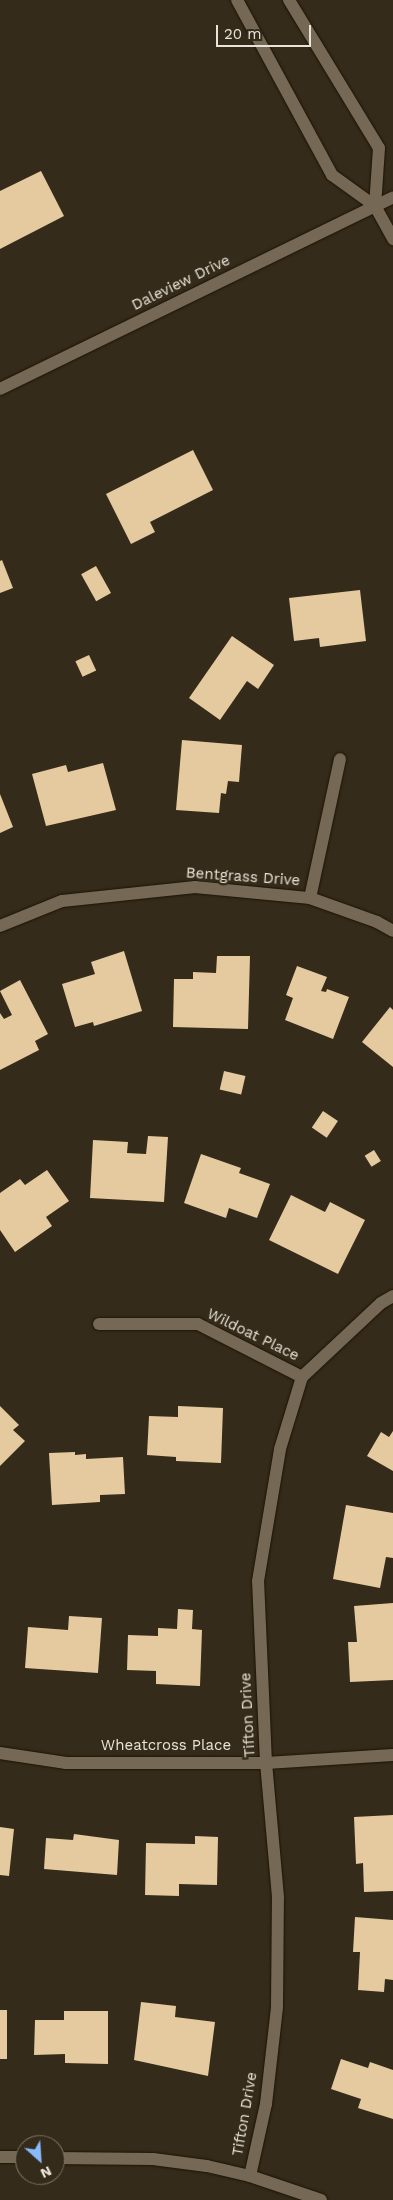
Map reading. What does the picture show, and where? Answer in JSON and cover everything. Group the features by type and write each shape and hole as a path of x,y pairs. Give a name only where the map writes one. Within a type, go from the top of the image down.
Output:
{"street":[{"path":"237,0 332,175 375,206 393,239"},
{"path":"289,0 379,148 375,206"},
{"name":"Daleview Drive","path":"0,389 393,197"},
{"path":"310,898 340,759"},
{"name":"Bentgrass Drive","path":"0,926 62,901 195,887 310,898 377,922 393,931"},
{"name":"Tifton Drive","path":"250,2176 266,2104 277,2007 278,1897 266,1763 258,1581 280,1449 302,1377 381,1303 393,1296"},
{"name":"Wildoat Place","path":"99,1324 198,1324 302,1377"},
{"name":"Wheatcross Place","path":"0,1754 66,1763 266,1763 393,1755"},
{"path":"0,2157 15,2157"},
{"path":"65,2158 153,2159 250,2176 321,2200"}],"building":[{"path":"41,171 64,216 0,249 0,191"},
{"path":"193,450 213,490 150,522 155,532 131,544 106,494"},
{"path":"2,560 13,588 0,593 0,561"},
{"path":"96,566 111,593 96,601 81,574"},
{"path":"360,590 366,641 320,647 319,638 294,641 289,598"},
{"path":"232,636 274,665 258,689 247,681 220,720 189,698"},
{"path":"89,655 96,670 83,677 75,661"},
{"path":"182,740 242,745 239,782 228,781 226,794 221,793 219,813 176,810"},
{"path":"103,763 116,810 46,826 32,774 66,765 68,772"},
{"path":"0,794 13,827 0,833"},
{"path":"124,951 142,1011 94,1026 93,1022 75,1027 62,984 95,974 91,962"},
{"path":"217,956 250,956 248,1029 173,1027 174,979 193,979 193,972 216,973"},
{"path":"297,966 327,977 321,991 326,992 327,989 349,997 333,1039 285,1020 293,998 286,995"},
{"path":"20,980 48,1034 35,1041 39,1050 0,1070 0,1013 4,1019 12,1015 0,991"},
{"path":"390,1007 393,1010 393,1067 362,1042"},
{"path":"224,1071 245,1076 241,1094 220,1090"},
{"path":"323,1111 338,1121 327,1138 312,1128"},
{"path":"148,1136 168,1137 164,1202 90,1198 93,1140 128,1142 127,1153 146,1154"},
{"path":"374,1150 381,1161 372,1167 365,1156"},
{"path":"201,1154 241,1168 239,1173 270,1184 257,1218 229,1208 226,1218 184,1203"},
{"path":"47,1170 69,1201 46,1217 52,1226 15,1252 0,1230 0,1193 20,1179 25,1185"},
{"path":"291,1195 325,1212 330,1202 365,1220 338,1274 269,1240"},
{"path":"0,1406 19,1425 13,1430 25,1441 0,1466"},
{"path":"178,1406 223,1408 221,1463 176,1461 176,1457 147,1455 149,1416 178,1417"},
{"path":"393,1431 393,1471 367,1456 381,1432 389,1437"},
{"path":"75,1452 75,1455 86,1454 86,1459 123,1457 125,1494 100,1495 100,1502 52,1505 49,1453"},
{"path":"346,1505 393,1513 393,1558 386,1557 380,1588 333,1579"},
{"path":"393,1603 393,1680 350,1682 348,1642 357,1642 354,1606"},
{"path":"178,1609 193,1610 192,1629 202,1630 200,1686 156,1684 156,1671 127,1670 128,1635 158,1636 158,1628 177,1629"},
{"path":"69,1616 102,1618 98,1673 25,1668 28,1627 68,1630"},
{"path":"393,1815 393,1891 364,1892 363,1863 356,1864 354,1817"},
{"path":"0,1827 14,1829 9,1876 0,1875"},
{"path":"74,1834 119,1840 117,1875 44,1869 46,1838 73,1840"},
{"path":"195,1836 218,1837 217,1885 179,1884 179,1896 145,1895 146,1843 195,1844"},
{"path":"355,1917 393,1920 393,1980 385,1979 384,1992 358,1990 360,1952 353,1952"},
{"path":"141,2002 176,2006 175,2017 215,2022 208,2076 134,2060"},
{"path":"0,2010 7,2010 7,2059 0,2059"},
{"path":"64,2011 108,2011 108,2064 65,2063 65,2054 34,2055 35,2020 64,2020"},
{"path":"341,2059 368,2068 370,2062 393,2070 393,2119 358,2108 361,2099 331,2089"}]}
